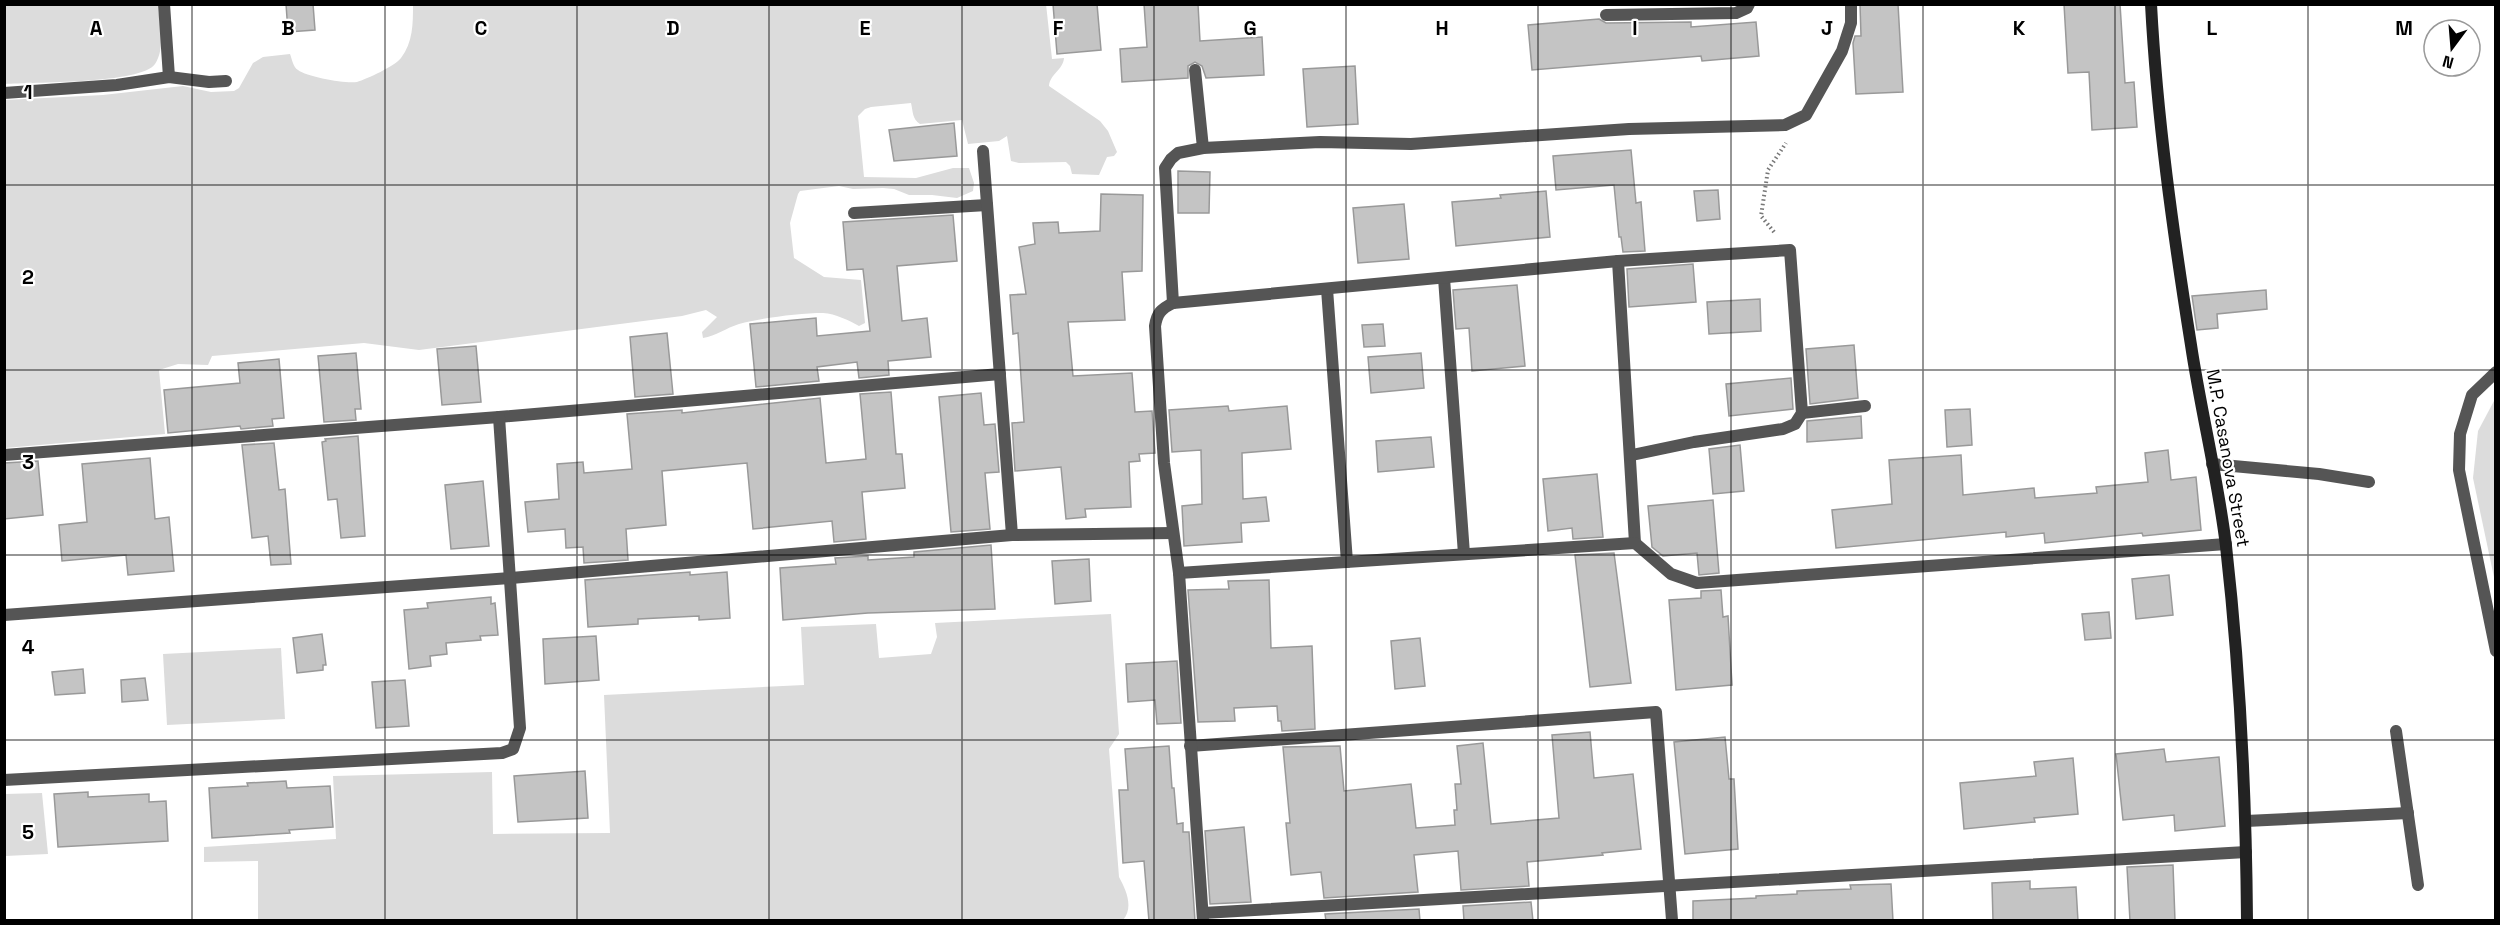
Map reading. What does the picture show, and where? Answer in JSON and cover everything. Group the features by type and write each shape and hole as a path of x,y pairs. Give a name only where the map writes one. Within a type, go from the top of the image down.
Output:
{"street":[{"path":"164,4 169,77"},
{"path":"1606,15 1736,13 1747,8 1749,4"},
{"path":"1173,303 1165,168 1179,153 1203,148 1320,142 1411,144 1629,129 1785,125 1806,115 1842,51 1851,23 1851,4"},
{"name":"M.P. Casanova Street","path":"2151,4 2155,80 2191,345 2226,544 2240,701 2246,821 2247,921"},
{"path":"1195,70 1203,148"},
{"path":"4,93 117,86 169,77 209,82 226,81"},
{"path":"983,151 1012,536"},
{"path":"854,213 987,205"},
{"path":"1632,455 1694,442 1783,429 1795,424 1802,414 1790,250 1618,261 1173,303 1162,308 1156,316 1155,326 1164,463 1179,573 1203,917 1670,886 2246,852"},
{"path":"1618,261 1632,455 1635,543"},
{"path":"1444,278 1464,554"},
{"path":"1327,289 1347,562"},
{"path":"2496,372 2472,395 2460,434 2459,470 2496,651"},
{"path":"4,455 499,417 1000,374"},
{"path":"1802,414 1865,406"},
{"path":"4,780 502,753 513,749 520,728 499,417"},
{"path":"2212,464 2319,474 2369,482"},
{"path":"4,615 511,578 1012,536 1173,533"},
{"path":"1179,573 1635,543 1671,574 1697,584 2226,544"},
{"path":"1190,746 1656,712 1672,921"},
{"path":"2396,731 2418,885"},
{"path":"2246,821 2408,813"}],"path":[{"path":"1787,142 1768,170 1761,216 1790,250"}],"shaded area":[{"path":"1046,4 1052,59 1064,58 1049,86 1100,121 1108,131 1117,152 1114,156 1107,157 1099,175 1072,174 1066,162 1019,163 1011,161 1007,136 999,141 968,144 962,120 920,124 914,117 911,103 865,109 858,116 864,177 916,178 953,168 969,168 974,183 973,191 957,198 909,195 894,189 853,189 839,186 800,191 790,223 794,258 824,277 861,280 865,323 859,326 833,315 803,314 739,324 703,338 702,332 717,317 706,310 682,316 419,350 364,343 212,356 208,365 178,364 159,370 165,434 5,448 5,100 103,95 183,86 211,92 234,91 239,88 253,63 263,57 290,54 295,67 303,73 344,82 357,82 387,68 401,58 410,39 413,5"},
{"path":"5,5 158,5 161,35 158,58 155,64 146,71 109,79 5,84"},
{"path":"2495,399 2495,582 2473,478 2478,431"},
{"path":"1111,614 1119,734 1109,749 1119,877 1128,904 1123,920 258,920 258,861 204,862 204,847 336,839 333,776 492,772 493,834 610,833 604,695 804,685 801,627 876,624 879,658 931,654 937,637 935,623"},
{"path":"281,648 285,719 167,725 163,654"},
{"path":"42,793 48,854 5,856 5,794"}],"building":[{"path":"286,4 313,4 315,30 288,32"},
{"path":"1053,4 1097,4 1101,50 1057,54"},
{"path":"1144,4 1198,4 1200,41 1262,37 1264,75 1206,78 1202,66 1195,62 1188,66 1188,78 1122,82 1120,49 1147,47"},
{"path":"1860,4 1898,4 1903,92 1856,94 1853,43 1855,36 1861,36"},
{"path":"2064,4 2120,4 2125,83 2134,82 2137,127 2092,130 2089,72 2068,73"},
{"path":"1599,19 1606,23 1691,22 1691,27 1756,22 1759,56 1702,61 1701,56 1532,70 1528,25"},
{"path":"1355,66 1358,124 1307,127 1303,69"},
{"path":"954,123 957,156 894,161 889,130"},
{"path":"1631,150 1636,203 1641,202 1645,251 1623,252 1621,237 1619,237 1614,185 1556,190 1553,156"},
{"path":"1178,171 1210,172 1209,213 1178,213"},
{"path":"1718,190 1720,219 1697,221 1694,191"},
{"path":"1546,191 1550,237 1456,246 1452,202"},
{"path":"1101,194 1143,195 1142,271 1122,272 1125,320 1068,322 1073,376 1132,373 1135,412 1152,411 1155,453 1139,454 1140,461 1129,462 1131,507 1085,509 1086,517 1066,519 1061,467 1015,471 1012,423 1024,422 1018,333 1013,334 1010,295 1026,294 1019,247 1035,244 1033,223 1058,222 1059,233 1100,231"},
{"path":"1404,204 1409,259 1358,263 1353,208"},
{"path":"953,215 957,261 897,266 902,321 927,318 931,357 888,361 889,375 859,378 857,362 817,367 819,381 756,387 750,324 816,318 817,336 870,331 863,269 847,270 843,222"},
{"path":"1693,264 1696,302 1629,307 1627,269"},
{"path":"1517,285 1525,366 1472,371 1469,328 1456,329 1453,290"},
{"path":"2266,290 2267,309 2217,314 2218,328 2197,330 2192,296"},
{"path":"1760,299 1761,331 1709,334 1707,302"},
{"path":"1383,324 1385,346 1364,347 1362,325"},
{"path":"667,333 673,394 635,397 630,337"},
{"path":"1854,345 1858,398 1810,404 1806,349"},
{"path":"476,346 481,402 442,405 437,349"},
{"path":"356,353 361,409 355,409 356,420 324,422 318,356"},
{"path":"1421,353 1424,388 1371,393 1368,357"},
{"path":"279,359 284,418 272,419 273,426 241,429 240,426 168,433 164,390 240,383 238,363"},
{"path":"1791,378 1793,409 1729,416 1726,384"},
{"path":"891,392 896,454 902,454 905,488 862,492 866,539 834,542 832,521 753,529 747,463 662,471 666,525 626,529 628,560 584,563 583,547 566,548 565,529 528,532 525,502 559,499 557,464 583,462 584,473 632,469 627,414 682,410 682,413 820,398 826,463 866,459 860,394"},
{"path":"981,393 984,425 995,424 999,472 985,473 990,529 951,532 939,397"},
{"path":"1228,406 1229,411 1287,406 1291,449 1242,453 1243,499 1266,497 1269,521 1241,523 1242,542 1184,546 1182,506 1202,504 1201,450 1172,452 1169,410"},
{"path":"1970,409 1972,445 1947,447 1945,410"},
{"path":"1861,416 1862,438 1807,442 1807,421"},
{"path":"358,436 365,536 341,538 337,499 328,500 322,442 326,441 325,439"},
{"path":"1431,437 1434,467 1378,472 1376,441"},
{"path":"274,443 279,490 285,489 291,564 271,565 268,536 252,538 242,445"},
{"path":"1740,445 1744,491 1713,494 1709,449"},
{"path":"2168,450 2171,480 2196,477 2201,530 2143,536 2142,533 2045,543 2044,533 2006,537 2006,532 1836,548 1832,510 1892,504 1889,460 1961,455 1963,495 2034,488 2035,498 2097,493 2096,487 2148,482 2145,453"},
{"path":"150,458 155,519 169,517 174,571 128,575 126,555 62,561 59,525 87,522 82,464"},
{"path":"38,461 43,515 4,519 4,463"},
{"path":"1597,474 1603,537 1573,539 1572,528 1548,531 1543,479"},
{"path":"483,481 489,546 451,549 445,485"},
{"path":"1713,500 1719,573 1699,575 1697,553 1663,556 1652,547 1648,506"},
{"path":"991,545 995,609 868,613 783,620 780,568 836,564 835,558 868,556 868,560 914,557 914,552"},
{"path":"1614,553 1631,683 1590,687 1575,555"},
{"path":"1089,559 1091,601 1055,604 1052,561"},
{"path":"690,572 690,575 727,572 730,618 699,620 699,616 638,619 638,624 588,627 585,580"},
{"path":"2169,575 2173,615 2136,619 2132,579"},
{"path":"1269,580 1271,648 1312,646 1315,729 1282,731 1281,721 1278,721 1277,706 1234,708 1235,721 1198,722 1188,590 1229,589 1228,581"},
{"path":"1721,590 1723,617 1728,616 1732,685 1676,690 1669,600 1701,598 1701,591"},
{"path":"491,597 491,604 495,603 498,635 480,636 481,640 446,643 447,654 430,656 431,666 409,669 404,610 428,608 427,603"},
{"path":"2109,612 2111,638 2085,640 2082,614"},
{"path":"322,634 326,665 323,665 323,670 297,673 293,638"},
{"path":"596,636 599,680 545,684 543,639"},
{"path":"1420,638 1425,686 1395,689 1391,641"},
{"path":"1177,661 1181,723 1157,724 1155,700 1128,702 1126,664"},
{"path":"83,669 85,693 55,695 52,672"},
{"path":"145,678 148,700 122,702 121,680"},
{"path":"405,680 409,726 376,728 372,682"},
{"path":"1590,732 1594,778 1633,774 1641,849 1527,862 1529,886 1461,890 1458,851 1414,855 1418,892 1324,898 1321,872 1291,875 1286,823 1290,823 1283,747 1340,746 1344,791 1411,784 1416,828 1455,825 1454,810 1457,810 1455,784 1461,784 1457,746 1483,743 1491,824 1559,818 1552,735"},
{"path":"1725,737 1729,779 1734,779 1738,849 1685,854 1674,742"},
{"path":"1169,746 1177,824 1183,823 1183,832 1189,832 1195,921 1149,921 1144,861 1123,863 1119,790 1128,790 1125,749"},
{"path":"2164,749 2166,762 2219,757 2225,826 2175,831 2174,815 2123,820 2116,754"},
{"path":"2073,758 2078,814 2034,818 2035,822 1964,829 1960,783 2036,776 2034,762"},
{"path":"585,771 588,818 518,822 514,776"},
{"path":"286,781 287,788 330,786 333,827 289,830 290,833 212,838 209,788"},
{"path":"88,792 88,797 149,794 149,802 166,801 168,841 58,847 54,794"},
{"path":"1244,827 1251,902 1210,904 1205,831"},
{"path":"2173,865 2175,921 2130,921 2127,867"},
{"path":"2030,881 2030,889 2076,887 2078,921 1993,921 1992,883"},
{"path":"1891,884 1893,921 1693,921 1693,901 1756,898 1756,896 1797,894 1797,891 1851,889 1850,885"},
{"path":"1531,902 1533,921 1464,921 1463,906"},
{"path":"1419,909 1420,921 1326,921 1325,914"}]}
